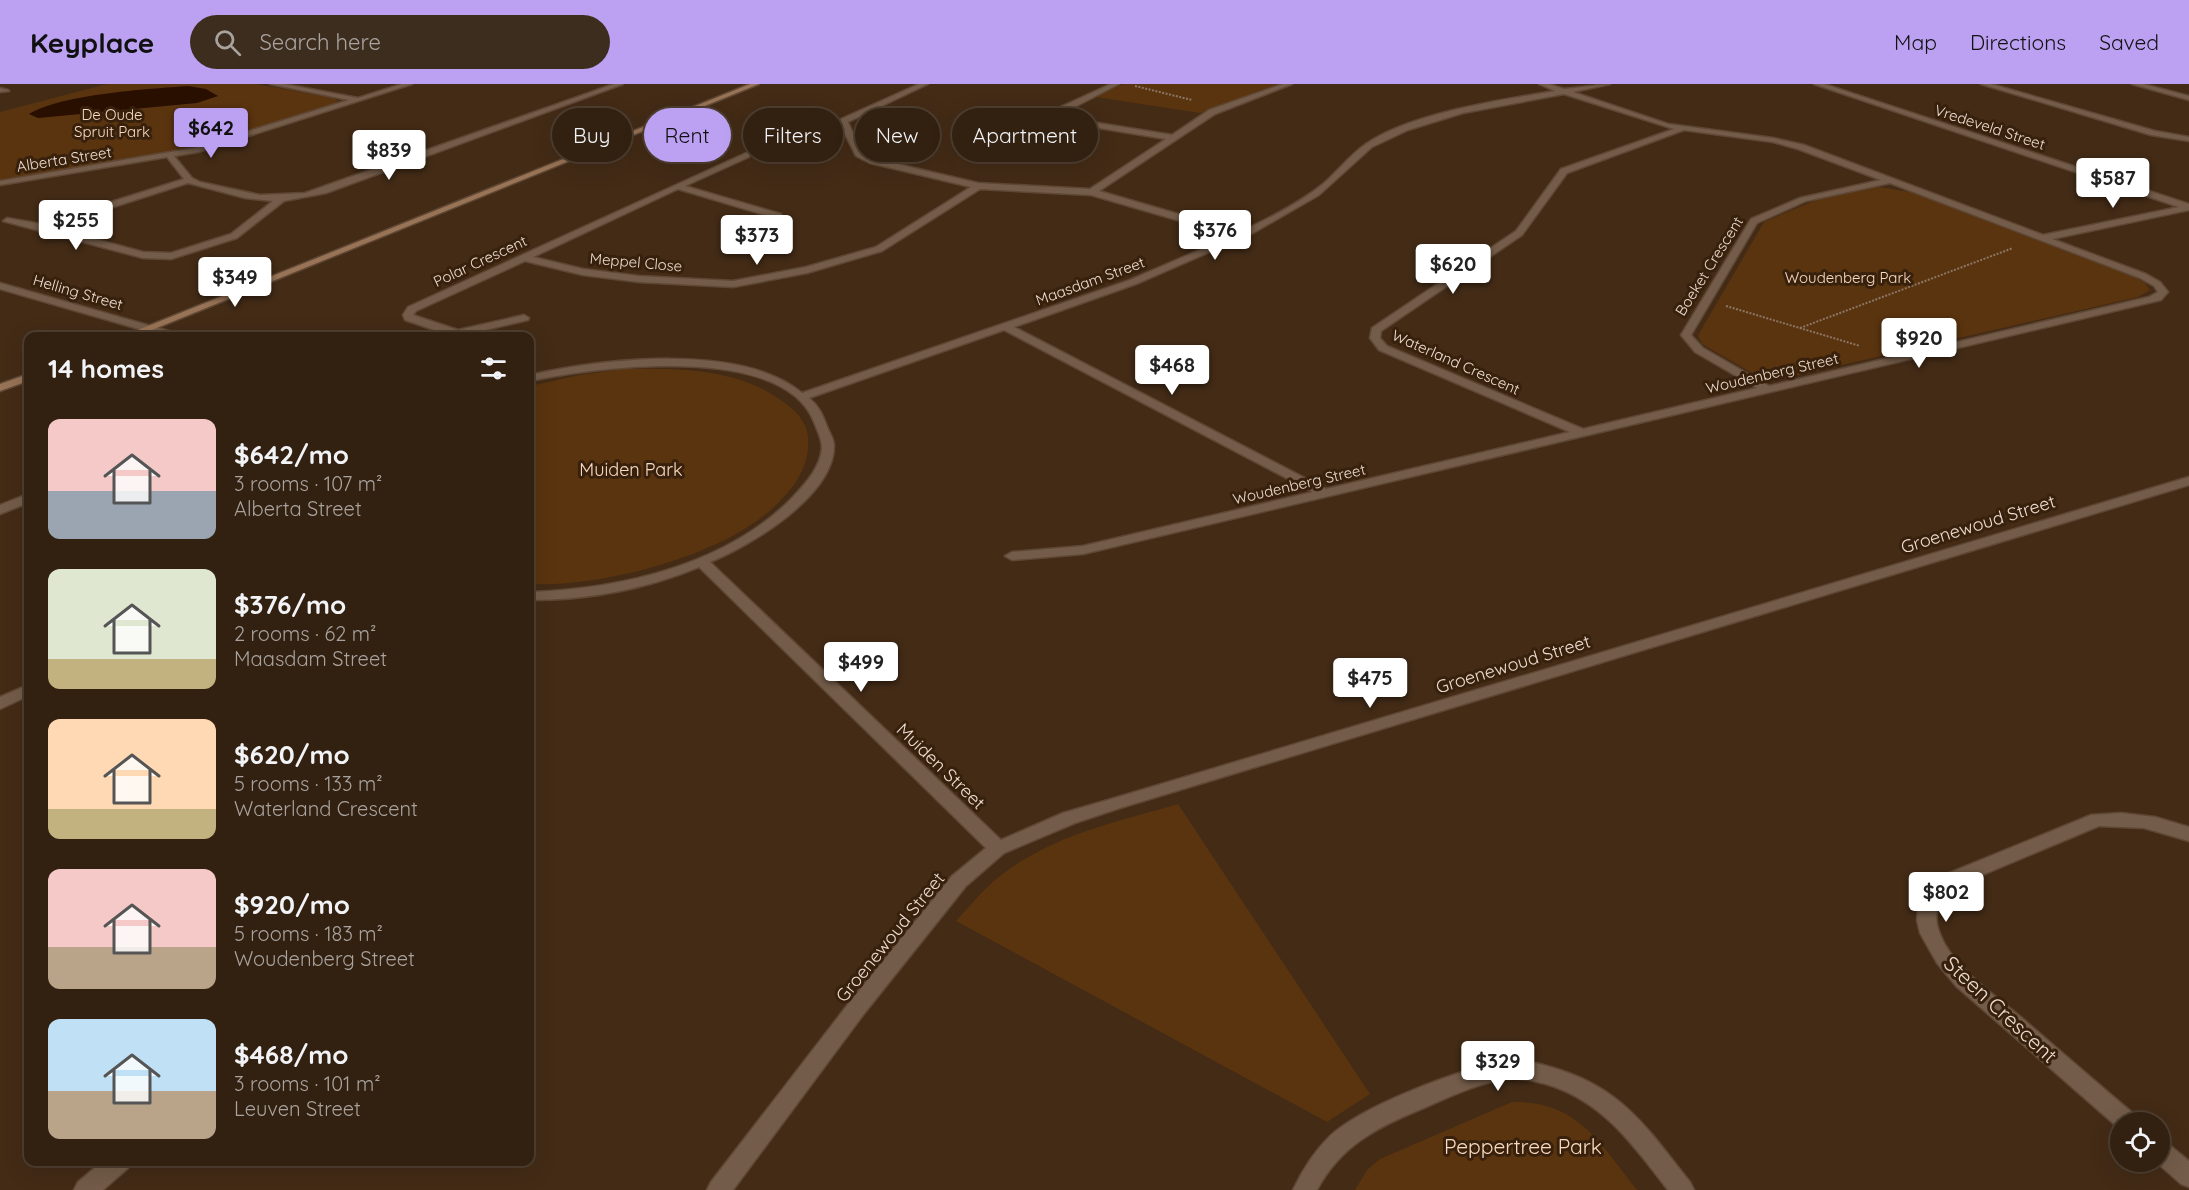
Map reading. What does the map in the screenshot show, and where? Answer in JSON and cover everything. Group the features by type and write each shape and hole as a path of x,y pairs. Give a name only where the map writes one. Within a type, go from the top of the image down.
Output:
{"street":[{"path":"273,84 358,100"},
{"name":"Alberta Street","path":"0,183 170,156 215,145 409,84"},
{"path":"41,227 189,180 265,200 280,200 323,191 620,84"},
{"path":"138,332 756,84"},
{"path":"925,84 847,118 844,124 859,154 866,159 978,186 1092,192 1239,235"},
{"path":"1116,84 1057,112 1058,115 1065,120 1173,138"},
{"path":"1092,192 1222,107 1289,84"},
{"name":"Woudenberg Street","path":"1012,556 1083,550 2149,300 2157,298 2163,292 2157,284 2143,276 1794,145 1681,129 1651,122 1542,84"},
{"name":"Maasdam Street","path":"802,397 1133,282 1239,235 1318,192 1369,146 1384,138 1446,114 1607,84"},
{"name":"Vredeveld Street","path":"1817,84 2189,207"},
{"path":"1984,84 2154,133 2189,139"},
{"path":"2135,84 2189,98"},
{"name":"Waterland Crescent","path":"1582,433 1383,348 1375,338 1376,330 1519,233 1564,171 1681,129"},
{"path":"170,156 189,180"},
{"name":"Polar Crescent","path":"524,318 480,329 450,332 409,318 408,315 412,309 743,156"},
{"name":"Boeket Crescent","path":"1768,390 1699,350 1688,339 1687,332 1754,221 1814,196 1892,181"},
{"name":"Meppel Close","path":"522,258 583,272 639,279 733,284 807,270 879,249 924,223 978,186"},
{"path":"679,187 778,216 784,226"},
{"path":"7,221 41,227 143,255 171,256 234,236 280,200"},
{"path":"2042,238 2189,207"},
{"name":"Helling Street","path":"0,286 148,328"},
{"path":"0,300 22,292"},
{"path":"1006,327 1324,493"},
{"path":"148,328 162,332"},
{"path":"534,377 620,362 692,362 755,374 781,384 802,397 822,419 828,446 820,475 796,506 756,536 702,562 650,579 593,591 534,596"},
{"path":"0,388 24,379"},
{"name":"Groenewoud Street","path":"719,1190 856,1009 933,912 959,881 998,848 1052,824 1114,804 2189,481"},
{"path":"0,510 24,500"},
{"name":"Muiden Street","path":"702,562 998,848"},
{"path":"0,704 24,692"},
{"name":"Steen Crescent","path":"2115,1112 1963,980 1947,963 1929,932 1926,917 1927,903 1933,892 1944,883 2097,820 2118,818 2142,820 2189,834"},
{"path":"1305,1190 1325,1157 1347,1133 1372,1119 1475,1077 1507,1070 1539,1073 1568,1082 1600,1098 1624,1119 1682,1190"},
{"path":"2170,1160 2189,1176"},
{"path":"86,1190 114,1166"}],"path":[{"path":"1128,84 1222,107"},
{"path":"1800,328 2042,238"},
{"path":"1706,300 1902,358"}],"green space":[{"name":"De Oude Spruit Park","path":"107,84 256,84 334,98 338,101 332,105 181,151 0,180 0,112"},
{"path":"1123,84 1278,84 1200,113 1096,97"},
{"name":"Woudenberg Park","path":"1879,187 1910,192 2134,277 2144,282 2150,290 2138,297 1785,378 1754,374 1702,344 1698,336 1700,332 1764,222 1821,198"},
{"name":"Muiden Park","path":"625,369 667,369 709,373 750,383 786,404 801,418 808,437 805,464 797,480 786,494 758,520 730,537 698,552 627,574 559,584 534,584 534,385 580,375"},
{"path":"1178,804 1370,1094 1327,1122 956,921 994,881 1027,858 1090,830"},
{"name":"Peppertree Park","path":"1512,1102 1535,1103 1554,1108 1571,1117 1599,1141 1637,1190 1355,1190 1367,1170 1380,1159"}],"shaded area":[{"path":"188,86 206,89 218,96 197,103 38,118 29,114 44,107 83,97"}]}
